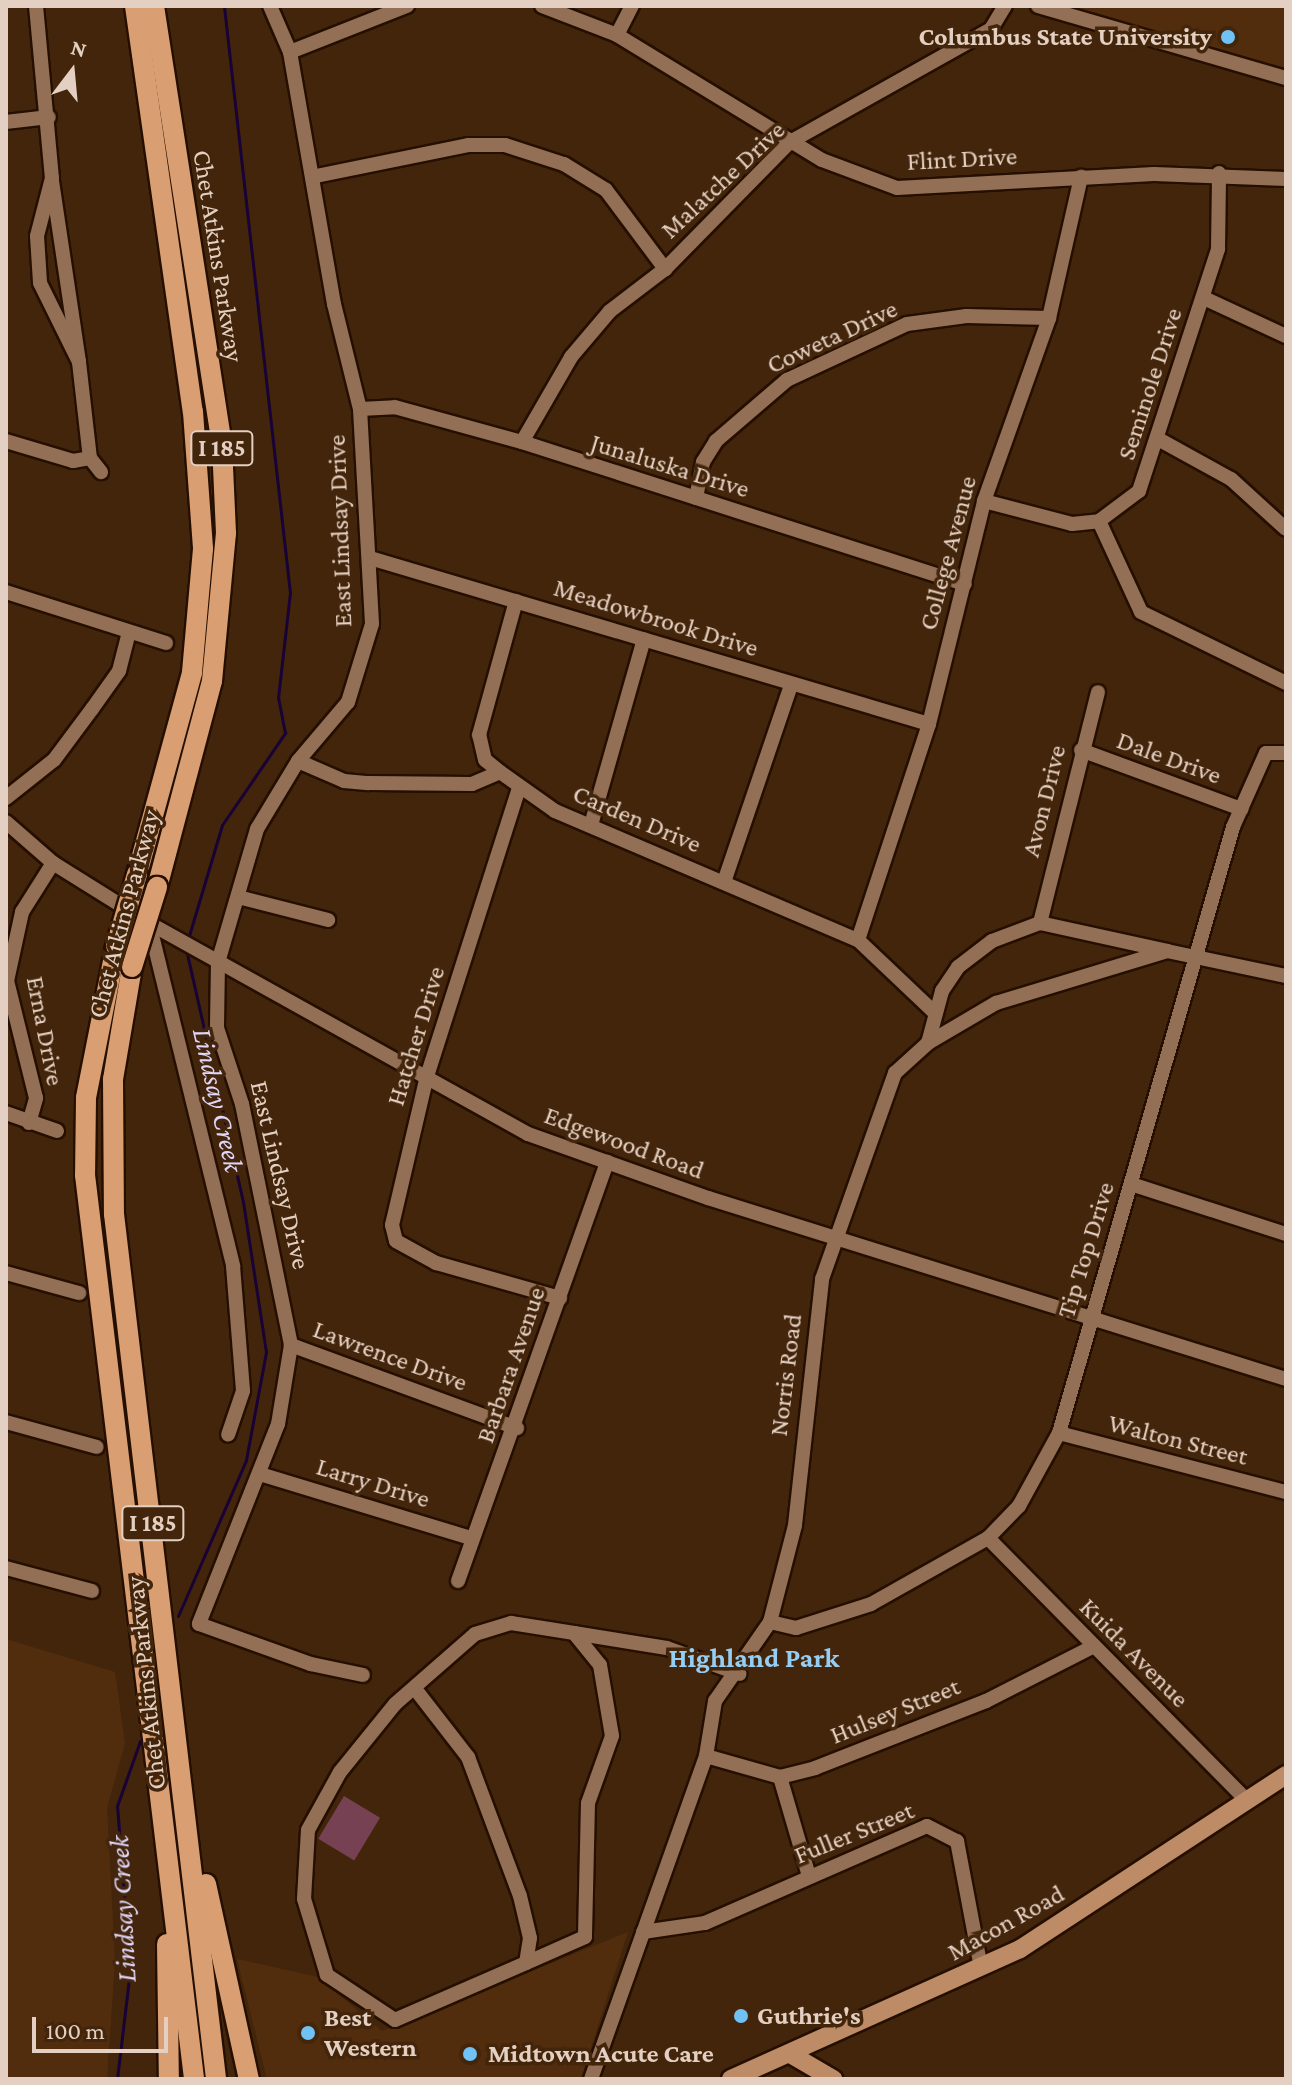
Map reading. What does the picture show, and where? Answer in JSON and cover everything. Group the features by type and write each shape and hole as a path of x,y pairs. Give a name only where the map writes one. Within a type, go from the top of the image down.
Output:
{"highway":[{"name":"Chet Atkins Parkway","path":"135,6 193,412 203,549 192,673 116,946 86,1098 85,1175 163,1796 194,2079"},
{"name":"Chet Atkins Parkway","path":"154,6 222,445 226,533 212,681 157,887 132,967 113,1079 113,1199 216,2079"},
{"path":"180,1760 249,2079"},
{"path":"163,1796 169,2079"}],"main road":[{"name":"Macon Road","path":"731,2079 792,2055 981,1968 1286,1775"},
{"path":"792,2055 833,2079"}],"street":[{"path":"36,6 49,117 52,178 90,458 101,472"},
{"name":"East Lindsay Drive","path":"270,6 290,52 316,176 334,304 360,409 370,558 364,664 348,702 298,761 257,829 242,898 218,962 217,1028 248,1131 291,1345 260,1474 199,1624 311,1664 363,1675"},
{"path":"290,52 407,6"},
{"name":"Flint Drive","path":"542,6 617,35 790,142 862,179 897,188 1081,177 1219,173 1286,179"},
{"path":"617,35 632,6"},
{"name":"Malatche Drive","path":"522,442 571,357 610,311 665,269 790,142 991,29 1005,6"},
{"path":"1038,6 1285,74"},
{"path":"6,122 49,117"},
{"path":"316,176 468,145 505,145 564,164 606,190 665,269"},
{"name":"Seminole Drive","path":"1099,521 1139,491 1160,440 1218,249 1219,173"},
{"name":"College Avenue","path":"858,940 929,724 984,501 1049,318 1081,177"},
{"path":"52,178 37,236 40,283 79,362"},
{"path":"1204,298 1286,336"},
{"name":"Coweta Drive","path":"696,498 703,462 716,441 787,380 907,324 966,316 1049,318"},
{"name":"Junaluska Drive","path":"360,409 395,407 522,442 965,584"},
{"path":"1160,440 1231,479 1286,529"},
{"path":"6,441 73,461 90,458"},
{"path":"984,501 1072,524 1099,521 1141,612 1286,683"},
{"name":"Meadowbrook Drive","path":"370,558 929,724"},
{"path":"6,592 166,643"},
{"path":"298,761 344,781 369,783 472,784 500,772 485,760 479,735 516,601"},
{"path":"6,798 54,760 92,709 119,671 129,632"},
{"path":"591,825 644,639"},
{"path":"724,882 791,685"},
{"name":"Avon Drive","path":"1040,923 1098,692"},
{"name":"Dale Drive","path":"1081,750 1241,809"},
{"name":"Tip Top Drive","path":"770,1622 796,1628 871,1604 988,1538 1019,1506 1059,1433 1089,1319 1241,809 1266,753 1286,753"},
{"name":"Carden Drive","path":"500,772 519,788 591,825 858,940 934,1012"},
{"name":"Hatcher Drive","path":"519,788 426,1080 392,1225 410,1251 453,1267 560,1298"},
{"name":"Edgewood Road","path":"6,822 53,863 149,923 426,1080 528,1134 833,1238 1286,1379"},
{"name":"Erna Drive","path":"29,1123 36,1098 7,981 22,912 53,863"},
{"path":"242,898 328,920"},
{"path":"149,923 233,1266 243,1391 228,1435"},
{"path":"928,1043 934,1012 958,967 992,941 1040,923 1167,951"},
{"name":"Norris Road","path":"591,2079 706,1756 715,1701 740,1674 770,1622 795,1525 805,1399 833,1238 895,1073 928,1043 996,1003 1167,951 1200,953 1286,976"},
{"path":"6,1113 57,1131"},
{"name":"Barbara Avenue","path":"458,1581 471,1538 517,1428 607,1162"},
{"path":"1131,1184 1286,1234"},
{"path":"6,1273 79,1293"},
{"name":"Lawrence Drive","path":"291,1345 517,1428"},
{"path":"6,1422 97,1447"},
{"name":"Walton Street","path":"1059,1433 1286,1492"},
{"name":"Larry Drive","path":"260,1474 471,1538"},
{"name":"Kuida Avenue","path":"988,1538 1247,1801"},
{"path":"6,1568 92,1591"},
{"path":"602,1637 600,1665 612,1736 588,1803 585,1937 395,2020 327,1975 304,1899 308,1830 340,1772 395,1704 416,1690 487,1627 574,1633 602,1637 667,1648 740,1674"},
{"path":"574,1633 600,1665"},
{"name":"Hulsey Street","path":"780,1777 986,1701 1094,1646"},
{"path":"416,1690 468,1757 520,1896 530,1938 526,1963"},
{"path":"706,1756 780,1777 809,1876"},
{"name":"Fuller Street","path":"643,1932 705,1923 903,1833 943,1830 962,1857 981,1968"}],"shaded area":[{"name":"Columbus State University","path":"1055,6 1286,6 1286,68"},
{"path":"6,1639 115,1672 125,1743 107,1808 115,1960 107,2079 6,2079"},
{"path":"344,1796 380,1818 354,1860 318,1839"},
{"path":"628,1932 581,2079 267,2079 237,1959 318,1977 382,2031"}],"waterway":[{"path":"188,939 222,825 285,733 278,698 290,593 224,6"},
{"name":"Lindsay Creek","path":"178,1616 246,1460 266,1352 243,1202 186,950"},
{"name":"Lindsay Creek","path":"117,2079 130,1970 117,1806 140,1741"}],"place":[{"name":"Columbus State University","path":"1228,37"},
{"name":"Guthrie's","path":"741,2016"},
{"name":"Best Western","path":"308,2033"},
{"name":"Midtown Acute Care","path":"470,2054"}],"district":[{"name":"Highland Park","path":"754,1658"}]}
